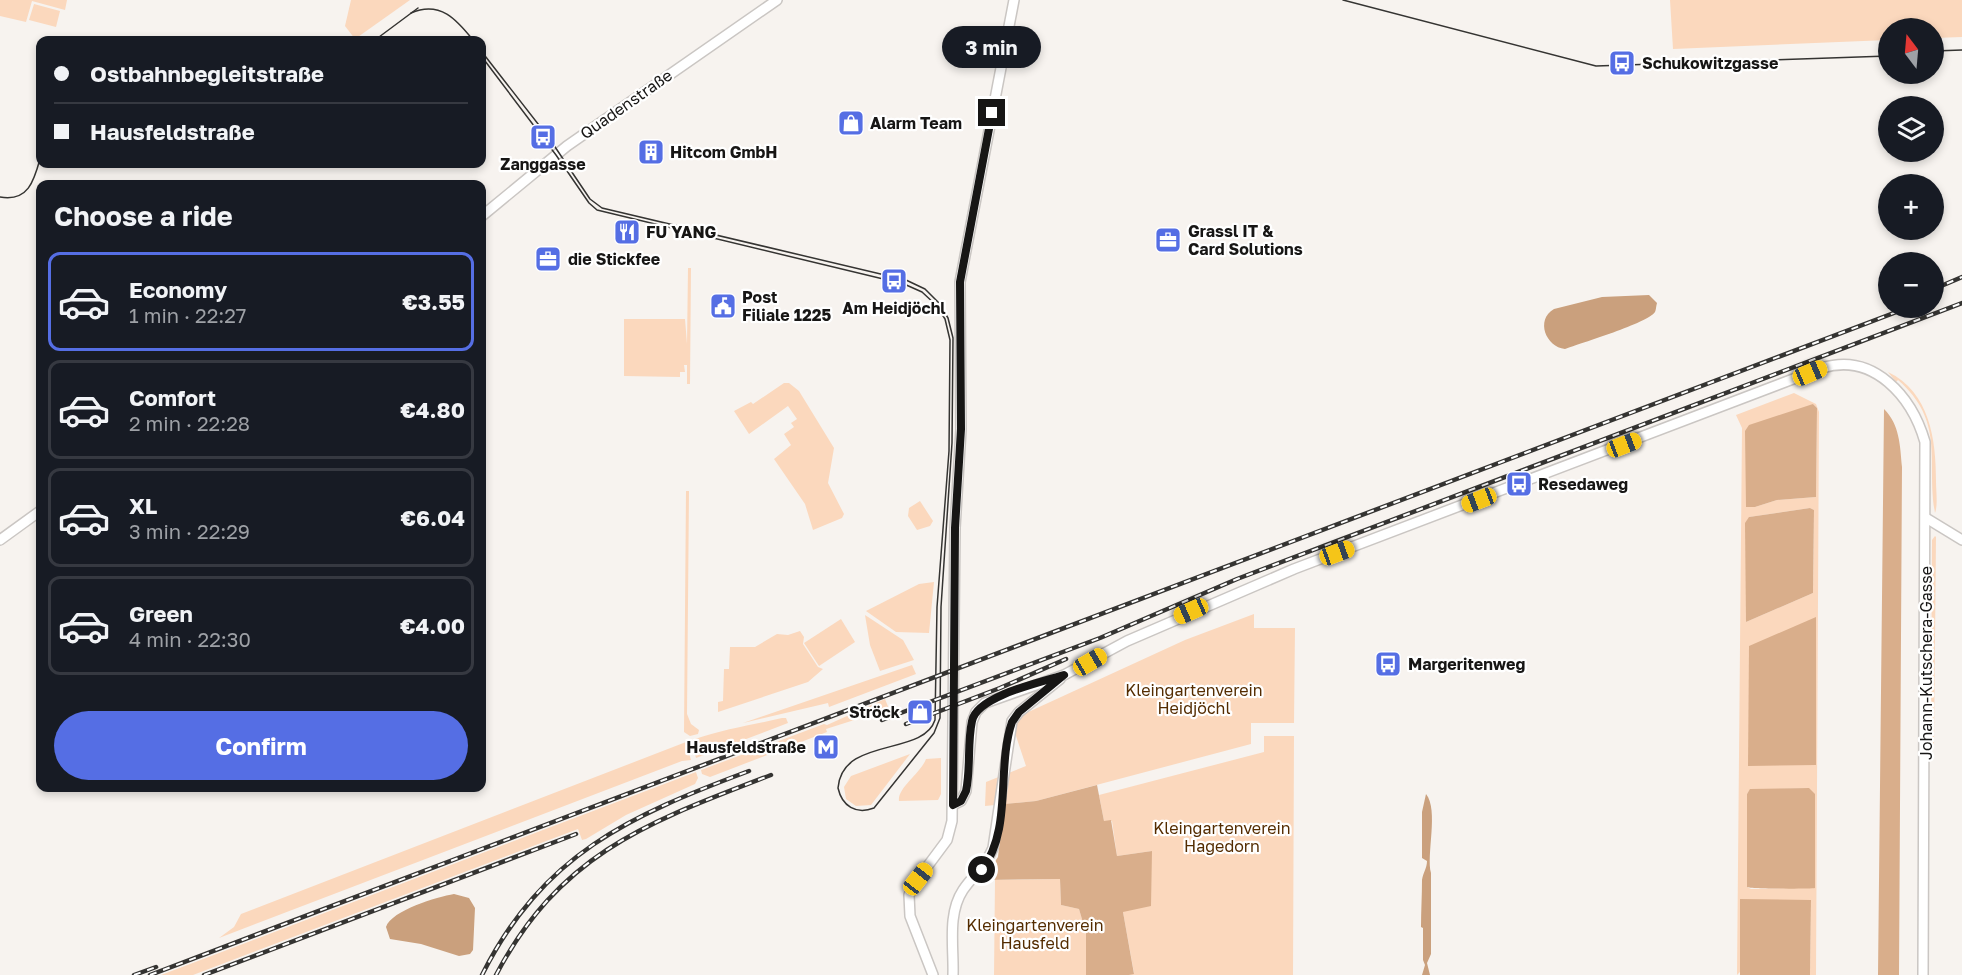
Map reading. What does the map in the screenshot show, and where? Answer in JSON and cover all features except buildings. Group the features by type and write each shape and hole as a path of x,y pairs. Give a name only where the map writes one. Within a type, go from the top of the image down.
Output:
{"street":[{"name":"Quadenstraße","path":"486,213 567,146 777,0"},
{"path":"933,975 910,916 909,895 947,840 951,827 955,528 961,429 960,282 1014,0"},
{"name":"Johann-Kutschera-Gasse","path":"1064,675 1127,641 1247,588 1822,368 1845,364 1872,371 1891,383 1909,403 1919,422 1925,442 1923,975"},
{"path":"0,540 36,514"},
{"path":"1926,518 1962,540"},
{"path":"953,805 961,801 966,791 972,722 979,707 1005,695 1064,675"},
{"path":"953,975 954,908 963,889 986,865 993,848 1012,722 1019,712 1064,675"}],"green space":[{"path":"0,0 67,0 65,10 32,1 26,22 0,16"},
{"path":"351,0 410,0 359,36 353,36 345,26"},
{"path":"1670,0 1962,0 1962,37 1944,38 1944,18 1878,18 1878,40 1673,49"},
{"path":"34,4 60,11 56,27 29,20"},
{"path":"688,268 691,268 690,384 687,384 687,365 684,365 685,372 680,372 680,377 624,376 624,319 685,319 687,344"},
{"path":"1888,372 1913,392 1922,404 1928,419 1936,465 1935,513 1931,443 1923,411 1913,396"},
{"path":"784,383 789,383 799,391 834,448 828,483 844,514 842,518 813,530 805,504 774,459 791,445 784,434 794,427 791,423 797,419 788,406 749,434 734,411 751,402 753,404"},
{"path":"1794,393 1816,404 1819,412 1816,975 1810,975 1811,900 1737,975 1742,428 1736,415","holes":["1813,404 1817,408 1816,497 1777,500 1755,507","1810,508 1814,510 1813,593 1746,622 1749,517","1809,788 1789,888 1751,889 1747,887 1747,794 1750,790"]},
{"path":"686,491 689,491 687,714 691,724 699,730 698,734 690,736 684,732"},
{"path":"920,501 933,521 930,526 917,530 908,516 909,508"},
{"path":"1935,536 1934,747 1931,746 1932,540"},
{"path":"934,582 929,633 896,632 866,611 919,584"},
{"name":"Kleingartenverein Heidjöchl","path":"1254,614 1254,628 1295,628 1294,723 1251,723 1251,744 1036,801 985,806 986,782 1026,766 1013,727 1024,714 1185,640"},
{"path":"865,615 903,640 914,660 880,671 870,645"},
{"path":"841,619 855,642 819,666 804,643"},
{"path":"800,631 804,637 803,644 818,667 823,669 808,682 718,712 718,702 723,701 724,669 729,669 730,647 755,647 777,634 788,635"},
{"path":"912,665 916,674 829,707 828,703 743,723"},
{"path":"885,699 889,709 826,729 827,732 710,777 702,774 701,770 824,724 827,725"},
{"path":"786,718 788,723 696,758 692,744 695,739"},
{"name":"Kleingartenverein Hagedorn","path":"1264,736 1294,736 1293,975 1129,975 1134,973 1123,912 1152,851 1117,856 1112,821 1104,821 1099,795 1264,752"},
{"path":"686,742 691,760 682,761 219,938 234,927 241,914"},
{"path":"910,754 871,805 856,806 846,799 844,787 851,776"},
{"path":"941,758 941,794 938,800 899,801 899,796 905,786 926,759"},
{"path":"696,772 698,778 695,784 626,815 586,839 582,840 578,829 193,975 161,975"},
{"name":"Kleingartenverein Hausfeld","path":"1060,879 1061,905 1079,909 1086,933 1086,975 994,975 995,880"}],"shaded area":[{"path":"1649,295 1657,303 1655,312 1640,322 1613,332 1565,349 1553,343 1545,332 1545,320 1554,309 1602,297"},
{"path":"1813,404 1817,408 1816,497 1777,500 1755,507 1746,507 1745,431 1749,425"},
{"path":"1884,409 1896,429 1902,467 1899,975 1878,975"},
{"path":"1810,508 1814,510 1813,593 1746,622 1745,523 1749,517"},
{"path":"1816,617 1816,765 1748,766 1749,646"},
{"path":"1097,785 1104,821 1111,820 1117,856 1152,851 1151,906 1123,912 1134,974 1129,975 1086,975 1086,933 1079,909 1061,905 1060,879 987,880 998,857 1004,804 1036,801"},
{"path":"1809,788 1815,794 1815,888 1747,887 1747,794 1750,789"},
{"path":"1426,794 1432,811 1431,954 1427,963 1430,975 1422,975 1425,965 1423,928 1421,927 1422,880 1427,861 1422,858 1422,812"},
{"path":"454,894 469,898 475,908 473,950 470,954 459,956 421,944 390,939 386,927 397,915 427,901"},
{"path":"1740,899 1811,900 1810,975 1740,975"}],"tram line":[{"path":"1343,0 1596,66 1878,56"},
{"path":"380,36 418,8"},
{"path":"411,13 431,9 447,14 470,36"},
{"path":"1944,51 1962,50"},
{"path":"486,57 549,138 590,199 602,208 906,280 925,289 939,303 948,318 953,338 952,443 941,607 940,718 934,733 874,808 861,810 846,804 838,788 843,772 853,761 867,753 915,739 928,731 935,720 937,607 949,451 950,340 945,319 936,305 922,292 904,284 597,210 589,203 486,62"},
{"path":"0,197 10,198 23,193 32,182 37,168"}],"railway":[{"path":"1944,285 1962,277"},
{"path":"882,720 1100,638 1237,579 1962,303"},
{"path":"150,975 1881,318"},
{"path":"906,724 1000,688 1066,659"},
{"path":"482,975 506,933 533,898 562,869 593,844 665,805 749,771"},
{"path":"496,975 521,933 549,898 579,870 612,846 648,827 771,775"},
{"path":"204,975 576,834"},
{"path":"134,975 156,967"}],"place":[{"name":"Schukowitzgasse","path":"1622,63"},
{"name":"Alarm Team","path":"851,123"},
{"name":"Zanggasse","path":"543,137"},
{"name":"Hitcom GmbH","path":"651,152"},
{"name":"FU YANG","path":"627,232"},
{"name":"Grassl IT & Card Solutions","path":"1168,240"},
{"name":"die Stickfee","path":"548,259"},
{"name":"Am Heidjöchl","path":"894,281"},
{"name":"Post Filiale 1225","path":"723,306"},
{"name":"Resedaweg","path":"1519,484"},
{"name":"Margeritenweg","path":"1388,664"},
{"name":"Ströck","path":"920,712"},
{"name":"Hausfeldstraße","path":"826,747"}],"route":[{"path":"982,870 989,859 997,831 1010,727 1014,716 1064,675 1005,695 979,707 972,722 966,791 961,801 953,805 955,528 961,429 960,282 992,113"}]}
